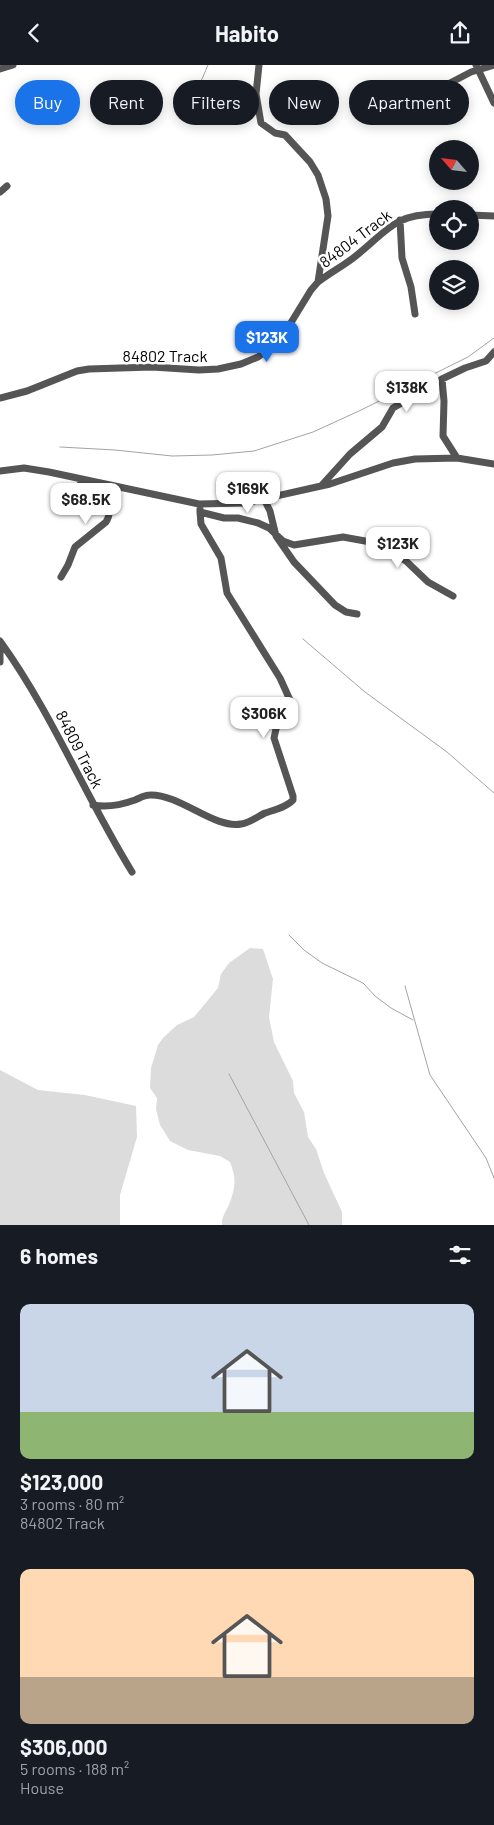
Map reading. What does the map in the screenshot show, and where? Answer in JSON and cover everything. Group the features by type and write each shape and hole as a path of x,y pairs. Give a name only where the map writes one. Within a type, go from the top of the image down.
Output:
{"street":[{"path":"0,69 13,65"},
{"name":"84802 Track","path":"0,398 16,395 78,371 89,369 152,367 199,370 218,369 241,364 258,357 274,346 284,334 318,282 328,216 326,199 318,175 310,162 285,135 275,133 261,123 256,94 259,65"},
{"path":"455,80 477,67 494,65"},
{"path":"477,67 494,103"},
{"path":"0,192 7,186"},
{"name":"84804 Track","path":"318,282 347,263 400,220 412,215 429,214"},
{"path":"479,215 494,215"},
{"path":"400,220 402,258 411,287 415,314"},
{"path":"323,259 333,271"},
{"path":"321,486 350,454 382,427 394,408 442,379 486,361 494,352"},
{"path":"442,379 444,401 442,435 457,458"},
{"path":"0,471 24,469 50,471 199,504 245,503 321,486 415,459 457,458 494,464"},
{"path":"61,577 75,547 109,518 108,507 85,487 80,479"},
{"path":"264,499 270,511 276,535 294,562 341,609 350,614 357,614"},
{"path":"93,805 118,806 144,796 155,796 188,806 220,822 231,825 250,821 293,799 274,738 280,721 290,711 290,699 280,678 227,593 221,558 201,524 199,504"},
{"path":"200,512 258,523 269,528 283,541 294,545 343,537 366,540 387,549 406,561 428,582 453,596"},
{"name":"84809 Track","path":"0,641 19,667 43,708 93,805 132,872"},
{"path":"0,647 0,663"}],"shaded area":[{"path":"250,948 263,949 273,979 269,1017 274,1042 293,1081 294,1093 304,1112 308,1137 316,1149 324,1173 342,1212 342,1225 222,1225 222,1219 230,1202 234,1186 230,1162 220,1156 188,1150 170,1141 160,1125 156,1109 157,1098 150,1088 151,1068 158,1045 177,1025 194,1017 218,988 221,974 229,963"},
{"path":"0,1070 38,1090 85,1095 136,1106 137,1137 120,1195 120,1225 0,1225"}],"waterway":[{"path":"201,80 208,65"},
{"path":"60,447 172,456 254,451 313,432 359,411 468,357 494,338"},
{"path":"303,639 365,692 447,752 494,793"},
{"path":"289,935 304,950 322,963 363,983 375,996 391,1008 413,1020"},
{"path":"405,986 430,1075 486,1158 494,1178"},
{"path":"229,1074 309,1225"}]}
